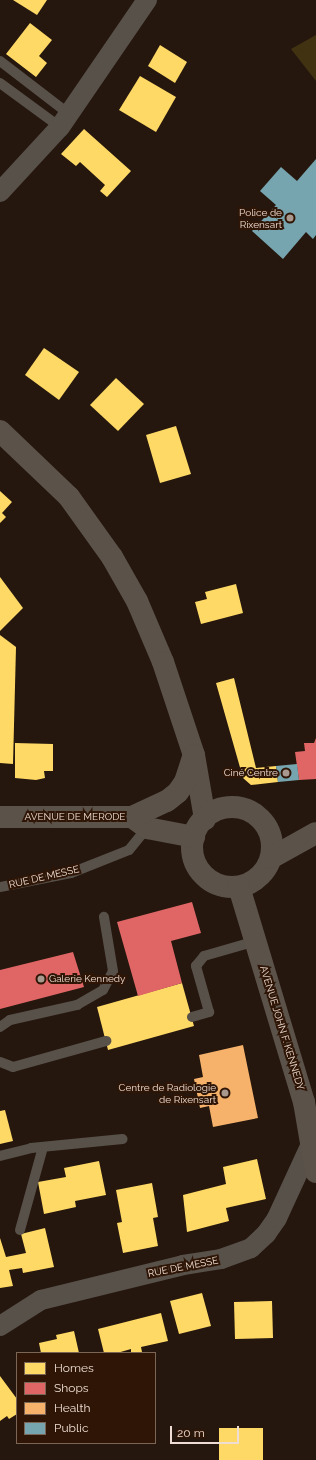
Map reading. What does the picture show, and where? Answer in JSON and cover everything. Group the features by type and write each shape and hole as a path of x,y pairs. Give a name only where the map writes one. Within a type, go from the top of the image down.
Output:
{"main road":[{"path":"0,431 69,497 112,557 146,619 194,755 205,819"},
{"path":"140,822 178,792 185,782 194,755"},
{"path":"237,807 253,813 266,825 272,841 271,858 264,871 253,882 239,887 223,886 208,879 197,866 194,857 194,837 205,819 219,809 237,807"},
{"name":"AVENUE DE MERODE","path":"0,817 140,822 194,837"},
{"path":"271,858 316,833"},
{"name":"AVENUE JOHN F. KENNEDY","path":"239,887 304,1102 316,1172"}],"street":[{"path":"0,192 64,121 146,0"},
{"name":"RUE DE MESSE","path":"0,1326 24,1309 48,1298 183,1265 221,1259 251,1248 266,1234 277,1218 312,1142"}],"lane":[{"path":"0,62 64,121"},
{"path":"0,83 64,121"},
{"name":"RUE DE MESSE","path":"0,887 78,870 129,850 140,822"},
{"path":"0,1027 10,1020 77,1005 103,990 113,971 104,917"},
{"path":"192,1017 209,1012 196,966 204,956 256,941"},
{"path":"0,1062 13,1067 106,1041"},
{"path":"0,1156 43,1147 123,1139"},
{"path":"20,1230 43,1147"}],"shaded area":[{"path":"316,35 316,81 291,49"}],"building: Homes":[{"path":"13,0 47,0 37,15"},
{"path":"30,23 52,40 39,56 47,63 36,77 6,54"},
{"path":"160,45 187,62 175,83 148,66"},
{"path":"140,76 176,97 156,132 119,110"},
{"path":"84,129 131,171 107,197 100,191 105,185 80,162 76,166 61,154"},
{"path":"44,348 79,372 59,400 25,375"},
{"path":"116,378 144,404 118,431 90,405"},
{"path":"176,426 191,474 160,483 146,435"},
{"path":"0,491 12,502 2,513 6,517 0,523"},
{"path":"0,577 23,608 0,631"},
{"path":"236,584 243,613 201,624 195,602 207,599 205,592"},
{"path":"0,635 16,647 13,764 0,763"},
{"path":"234,678 256,768 276,766 278,782 251,785 243,778 216,683"},
{"path":"15,743 53,744 53,771 44,771 45,778 36,780 15,778"},
{"path":"182,983 194,1026 108,1050 97,1007"},
{"path":"5,1110 13,1141 0,1144 0,1111"},
{"path":"257,1159 266,1199 226,1208 229,1221 187,1232 183,1195 226,1184 223,1167"},
{"path":"99,1161 106,1195 75,1201 76,1207 44,1214 38,1182 66,1177 64,1168"},
{"path":"152,1183 158,1217 153,1218 158,1246 123,1253 117,1223 122,1222 116,1190"},
{"path":"45,1228 54,1267 23,1273 22,1268 9,1270 13,1286 0,1288 0,1238 6,1257 26,1253 21,1234"},
{"path":"202,1293 211,1326 179,1334 170,1301"},
{"path":"272,1301 273,1338 235,1339 234,1302"},
{"path":"161,1313 168,1341 141,1347 142,1352 131,1352 131,1349 120,1352 104,1352 98,1329"},
{"path":"74,1331 79,1352 41,1352 39,1343 57,1339 56,1335"},
{"path":"0,1376 16,1398 16,1415 9,1419 7,1416 0,1421"},
{"path":"219,1428 263,1428 263,1460 219,1460"}],"building: Shops":[{"path":"316,738 316,779 299,780 295,752 305,751 304,743 314,743"},
{"path":"192,902 201,933 171,941 182,983 138,996 117,922"},
{"name":"Galerie Kennedy","path":"73,952 84,987 0,1009 0,970"}],"building: Health":[{"name":"Centre de Radiologie de Rixensart","path":"243,1045 258,1118 213,1127 209,1106 200,1108 194,1079 203,1077 199,1055"}],"building: Public":[{"name":"Police de Rixensart","path":"316,159 316,235 313,239 306,232 283,259 252,231 276,205 260,191 281,167 297,181"},
{"path":"297,764 299,780 278,782 276,766"}],"place":[{"name":"Police de Rixensart","path":"290,218"},
{"name":"Ciné Centre","path":"286,773"},
{"name":"Galerie Kennedy","path":"41,979"},
{"name":"Centre de Radiologie de Rixensart","path":"225,1093"}]}
